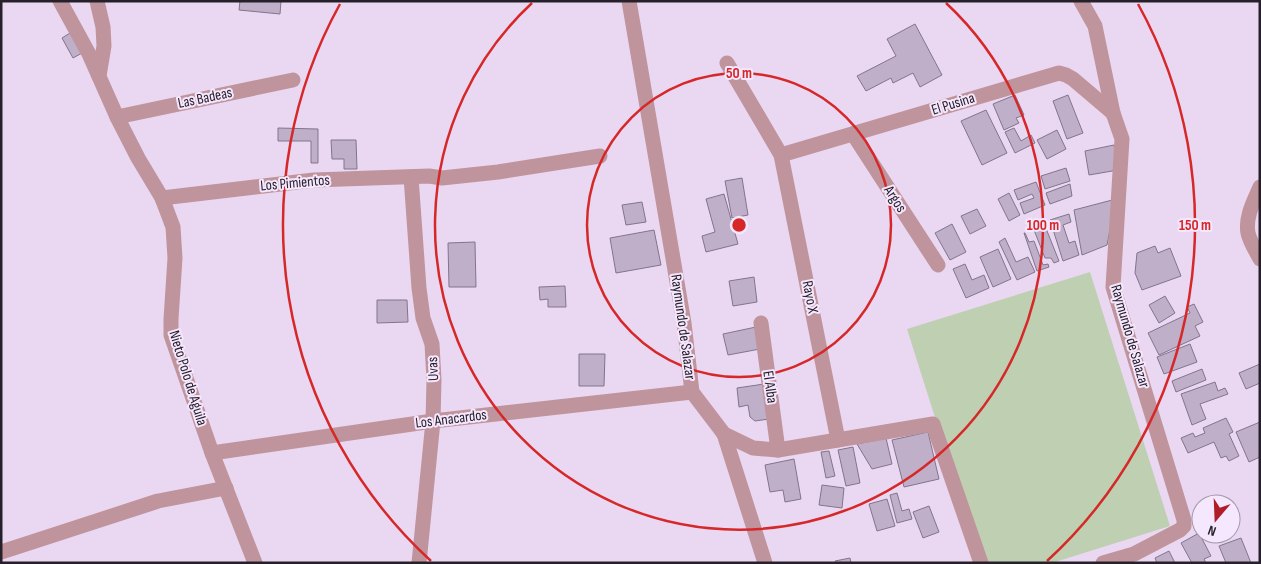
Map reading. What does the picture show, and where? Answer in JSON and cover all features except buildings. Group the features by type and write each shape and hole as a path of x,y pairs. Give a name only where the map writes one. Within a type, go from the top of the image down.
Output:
{"street":[{"name":"Nieto Polo de Aguila","path":"60,1 89,54 117,117 138,158 162,198 173,227 175,258 171,335 212,453 255,563"},
{"path":"97,1 103,27 104,46 99,76"},
{"name":"Raymundo de Salazar","path":"629,1 684,323 692,392 724,434 752,448 778,450 933,424 981,563"},
{"name":"Raymundo de Salazar","path":"1081,1 1095,26 1113,113 1122,139 1113,287 1184,520 1184,526 1180,530 1137,558 1103,563"},
{"name":"Rayo X","path":"727,63 781,155 838,440"},
{"name":"El Pusina","path":"781,155 1059,72 1073,79 1113,113"},
{"name":"Las Badeas","path":"117,117 293,80"},
{"name":"Argos","path":"853,134 938,265"},
{"name":"Los Pimientos","path":"162,198 314,180 429,176 442,178 498,172 600,156"},
{"name":"Uvas","path":"411,177 418,288 423,318 432,344 434,380 433,421 419,563"},
{"path":"1260,187 1251,209 1248,234 1260,258"},
{"name":"El Alba","path":"761,324 778,450"},
{"name":"Los Anacardos","path":"212,453 433,421 692,392"},
{"path":"724,434 765,563"},
{"path":"1,552 158,501 226,488"}],"green space":[{"path":"1090,272 1170,526 1052,563 981,563 907,329"}]}
